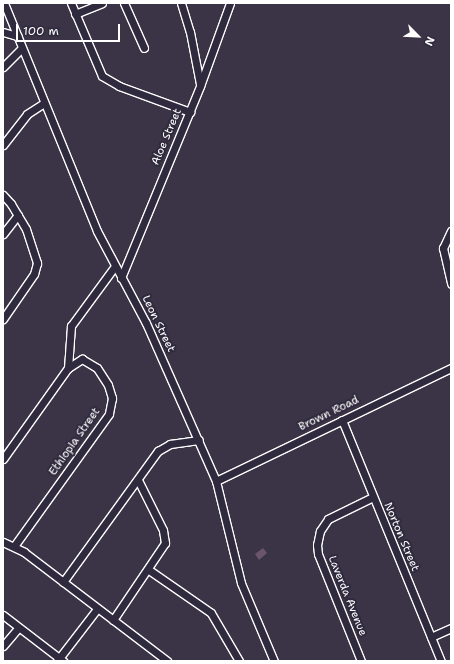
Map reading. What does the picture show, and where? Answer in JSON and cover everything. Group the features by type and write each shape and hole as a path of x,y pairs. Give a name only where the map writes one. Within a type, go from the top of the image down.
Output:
{"street":[{"name":"Leon Street","path":"4,3 97,231 146,323 216,481 241,583 274,661"},
{"path":"71,3 102,76 119,86 190,112"},
{"path":"75,14 102,3"},
{"path":"124,3 144,48"},
{"path":"181,3 190,32 200,86"},
{"name":"Aloe Street","path":"121,278 190,112 230,3"},
{"path":"3,32 17,36"},
{"path":"3,67 22,49"},
{"path":"3,145 27,114 44,103"},
{"path":"3,196 18,215 33,247 37,268 3,319"},
{"path":"3,234 18,215"},
{"path":"451,231 443,248 451,284"},
{"path":"3,459 68,368 70,326 115,266"},
{"name":"Ethiopia Street","path":"14,546 112,407 108,385 97,368 82,359 68,368"},
{"name":"Brown Road","path":"216,481 451,368"},
{"name":"Norton Street","path":"342,420 441,661"},
{"path":"63,582 164,446 199,440"},
{"path":"113,620 164,548 166,539 138,480"},
{"name":"Laverda Avenue","path":"361,661 318,554 317,545 320,531 328,520 373,497"},
{"path":"3,542 14,546 167,661"},
{"path":"149,570 211,612 239,661"},
{"path":"3,615 60,660 98,609"},
{"path":"3,646 18,628"},
{"path":"431,637 451,628"}],"building":[{"path":"263,548 267,553 259,560 255,554"}]}
